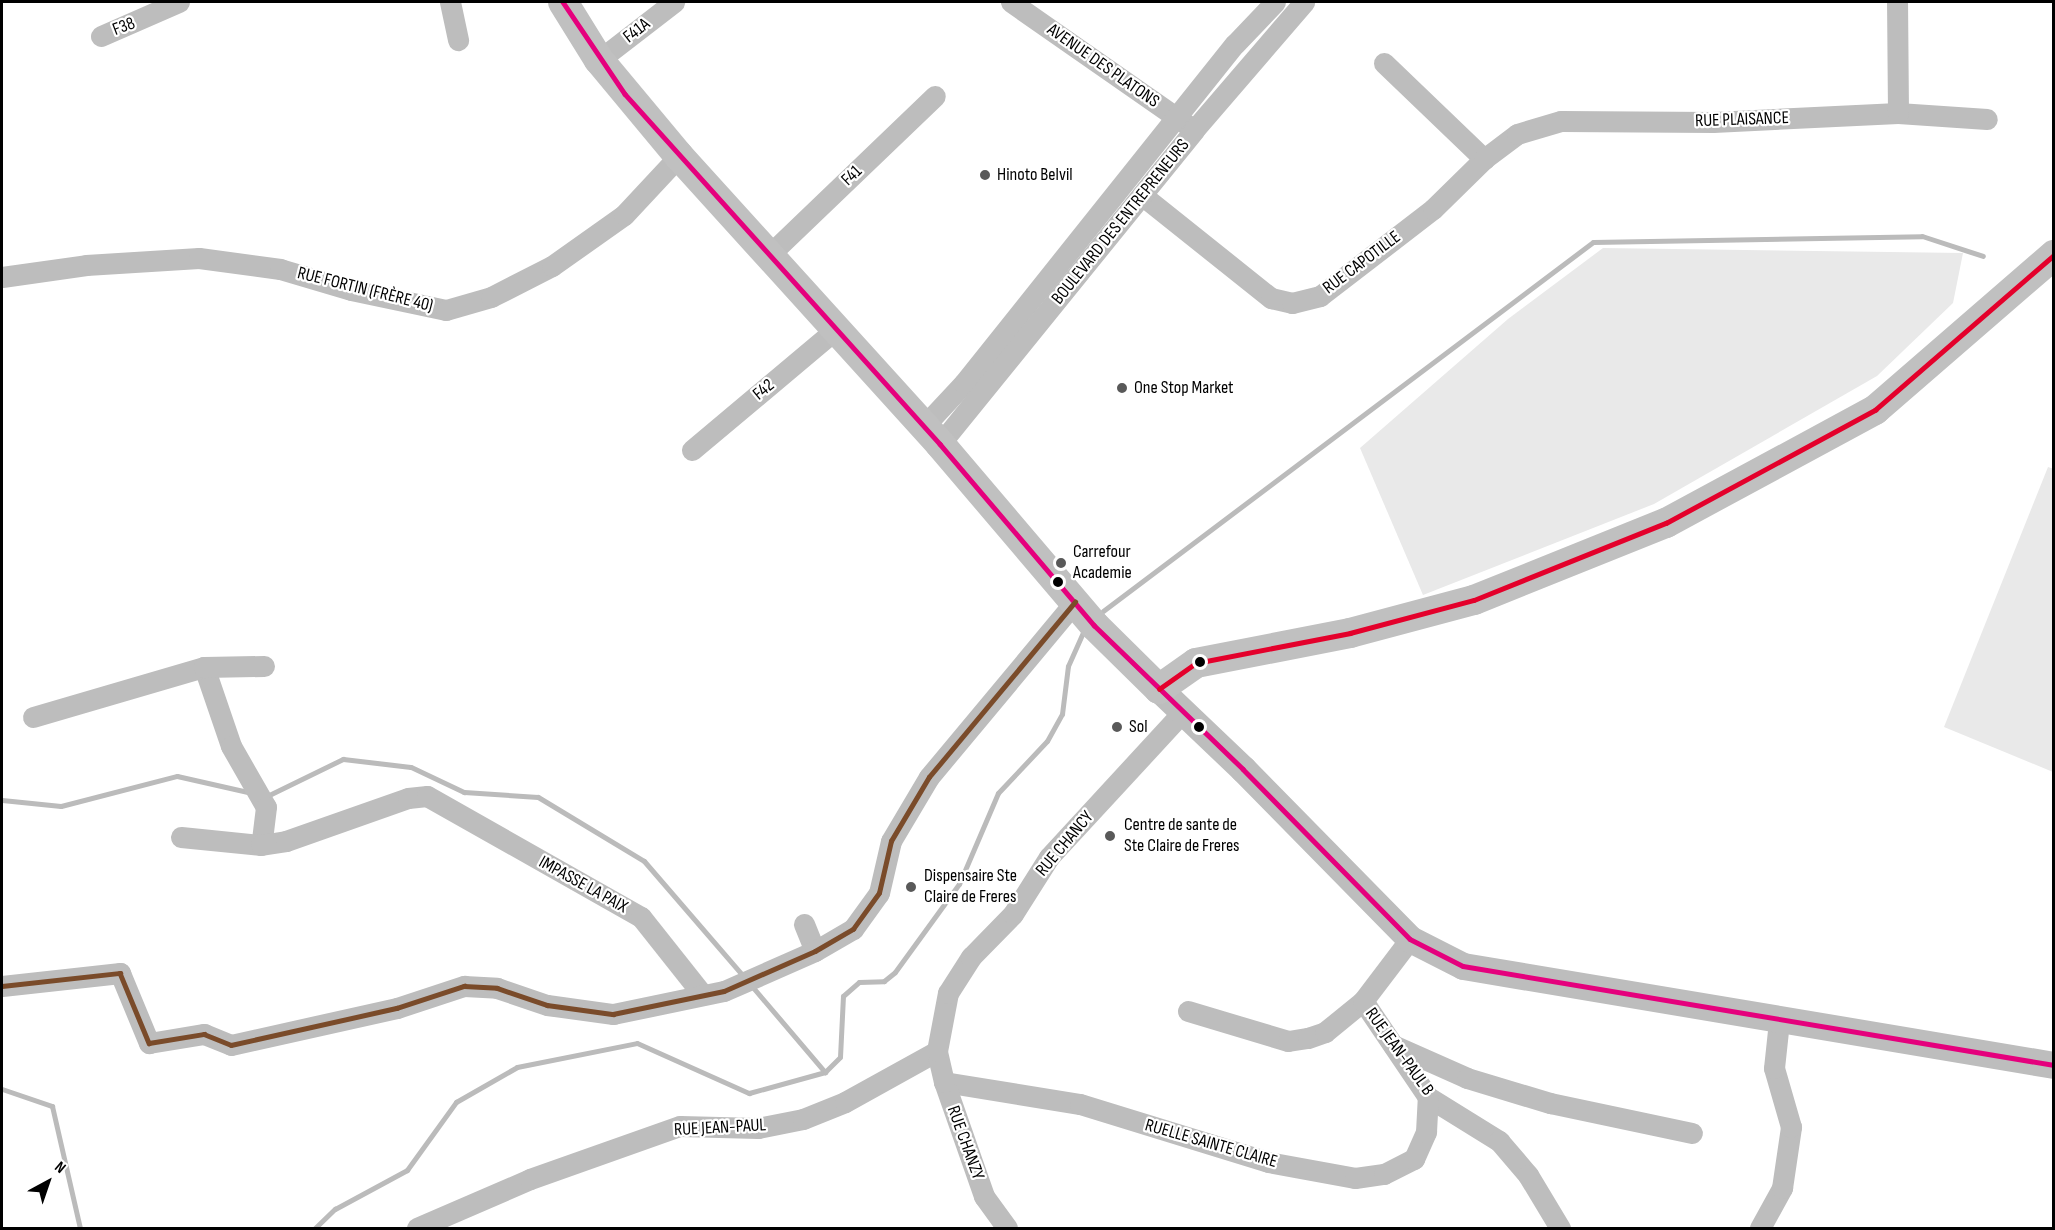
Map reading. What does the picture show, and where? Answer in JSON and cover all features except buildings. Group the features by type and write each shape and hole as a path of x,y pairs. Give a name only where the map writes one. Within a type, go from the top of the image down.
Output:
{"main road":[{"path":"563,2 599,60 679,156 932,435 1075,602 1159,689 1196,663 1350,633 1474,600 1666,524 1875,410 2054,255"}],"street":[{"name":"F38","path":"101,36 179,2"},
{"path":"450,2 458,40"},
{"name":"F41A","path":"599,60 674,2"},
{"name":"AVENUE DES PLATONS","path":"1011,2 1194,130"},
{"name":"BOULEVARD DES ENTREPRENEURS","path":"1040,307 1176,117 1275,2"},
{"name":"BOULEVARD DES ENTREPRENEURS","path":"932,435 1040,307 1143,196 1194,130 1304,2"},
{"path":"1897,2 1898,113"},
{"path":"1384,63 1484,159"},
{"name":"F41","path":"768,256 935,96"},
{"name":"RUE PLAISANCE","path":"1484,159 1517,134 1561,121 1713,122 1898,113 1987,119"},
{"name":"RUE FORTIN (FRÈRE 40)","path":"2,277 86,265 199,258 280,269 351,290 446,309 491,297 552,266 624,215 679,156"},
{"name":"RUE CAPOTILLE","path":"1143,196 1271,298 1292,303 1320,296 1433,209 1484,159"},
{"name":"F42","path":"692,450 835,330"},
{"path":"2,986 120,973 149,1043 204,1034 231,1045 397,1008 464,986 497,988 547,1005 613,1014 723,991 814,951 853,929 879,893 891,841 929,777 1075,602"},
{"path":"33,717 204,667 264,666"},
{"path":"204,667 231,746 266,807 261,845"},
{"path":"1159,689 1410,939 1463,966 1779,1021 2054,1065"},
{"name":"RUE CHANCY","path":"937,1051 948,993 971,957 1013,914 1049,857 1183,712"},
{"name":"IMPASSE LA PAIX","path":"181,837 261,845 286,841 408,798 427,796 641,917 702,994"},
{"path":"804,924 814,951"},
{"path":"1188,1011 1288,1041 1325,1032 1363,1001 1410,939"},
{"name":"RUE JEAN-PAUL B","path":"1363,1001 1428,1097 1499,1141 1527,1175 1560,1228"},
{"path":"1760,1228 1782,1188 1791,1127 1774,1068 1779,1021"},
{"path":"1393,1045 1467,1078 1550,1103 1692,1133"},
{"name":"RUE CHANZY","path":"937,1051 944,1082 984,1197 1007,1228"},
{"name":"RUE JEAN-PAUL","path":"417,1228 531,1179 680,1126 758,1128 803,1119 845,1102 937,1051"},
{"name":"RUELLE SAINTE CLAIRE","path":"944,1082 1080,1104 1268,1162 1355,1178 1384,1174 1414,1159 1426,1132 1428,1097"}],"shaded area":[{"path":"1603,248 1963,253 1953,303 1877,376 1654,504 1423,595 1360,448 1508,319"},
{"path":"2048,467 2054,469 2053,772 1944,727"}],"waterway":[{"path":"1103,611 1593,242 1922,236 1983,256"},
{"path":"315,1228 335,1209 407,1170 456,1102 517,1067 637,1043 749,1093 825,1072 840,1057 843,996 859,982 884,981 895,972 959,884 998,793 1047,741 1062,714 1068,666 1083,632"},
{"path":"267,796 343,759 411,767 464,792 538,797 644,861 744,977"},
{"path":"2,800 61,806 177,776 252,793"},
{"path":"750,984 825,1072"},
{"path":"2,1089 52,1106 80,1228"}],"transit line":[{"path":"563,2 625,94 940,444 1094,625 1243,769 1410,939 1463,966 2054,1065"},
{"path":"1159,689 1196,663 1350,633 1474,600 1666,523 1875,410 2054,255"},
{"path":"2,986 120,973 149,1043 204,1034 231,1045 397,1008 464,986 497,988 547,1005 613,1014 724,991 815,951 853,929 879,893 891,841 929,777 1075,602"}],"place":[{"name":"Hinoto Belvil","path":"985,175"},
{"name":"One Stop Market","path":"1122,388"},
{"name":"Carrefour Academie","path":"1061,563"},
{"name":"Sol","path":"1117,727"},
{"name":"Centre de sante de Ste Claire de Freres","path":"1110,836"},
{"name":"Dispensaire Ste Claire de Freres","path":"911,887"}]}
